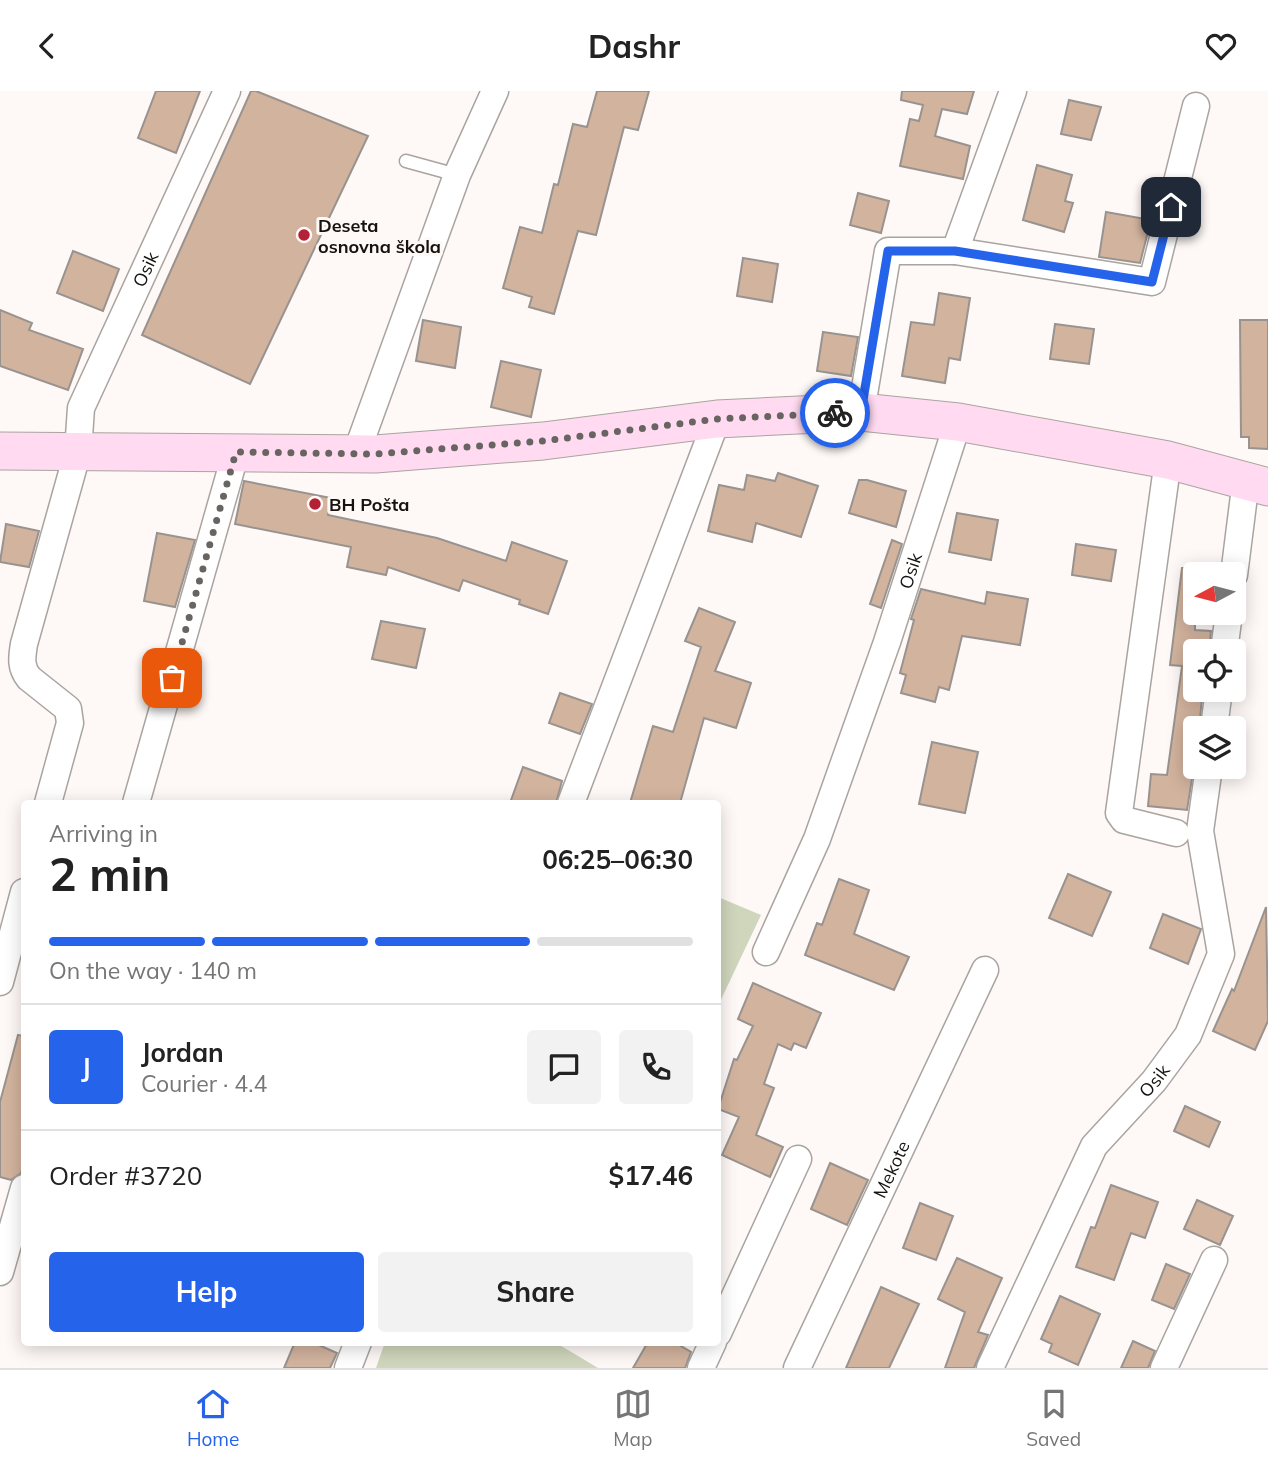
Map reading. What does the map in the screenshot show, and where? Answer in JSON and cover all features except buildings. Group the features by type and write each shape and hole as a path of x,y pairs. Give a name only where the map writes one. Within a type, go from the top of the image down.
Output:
{"main road":[{"path":"0,451 356,454 543,441 717,419 861,412 958,422 1168,460 1257,483"}],"street":[{"name":"Osik","path":"49,800 70,716 68,709 24,671 23,644 78,451 81,408 227,91"},
{"path":"356,454 457,175 495,91"},
{"path":"955,251 1013,91"},
{"path":"861,412 888,251 955,251 1152,282 1196,106"},
{"path":"572,800 717,419"},
{"name":"Osik","path":"766,952 817,839 887,642 958,422"},
{"path":"137,800 236,452"},
{"path":"1168,460 1119,813 1124,820 1176,833"},
{"path":"1237,562 1257,483"},
{"name":"Osik","path":"990,1368 1094,1146 1154,1081 1188,1035 1221,954 1200,831 1207,779"},
{"path":"0,982 21,903"},
{"name":"Mekote","path":"797,1368 985,970"},
{"path":"721,1326 798,1159"},
{"path":"0,1272 21,1198"},
{"path":"1164,1368 1214,1260"},
{"path":"348,1368 356,1346"},
{"path":"701,1368 711,1346"}],"lane":[{"path":"406,161 457,175"}],"green space":[{"path":"721,898 761,915 721,1000"},
{"path":"384,1346 561,1346 598,1368 376,1368"}],"way so far":[{"path":"172,678 236,452 375,454 543,441 717,419 835,413"}],"place":[{"name":"Deseta osnovna škola","path":"304,235"},
{"name":"BH Pošta","path":"315,504"}],"route":[{"path":"835,413 861,412 888,251 955,251 1152,282 1171,207"}]}
